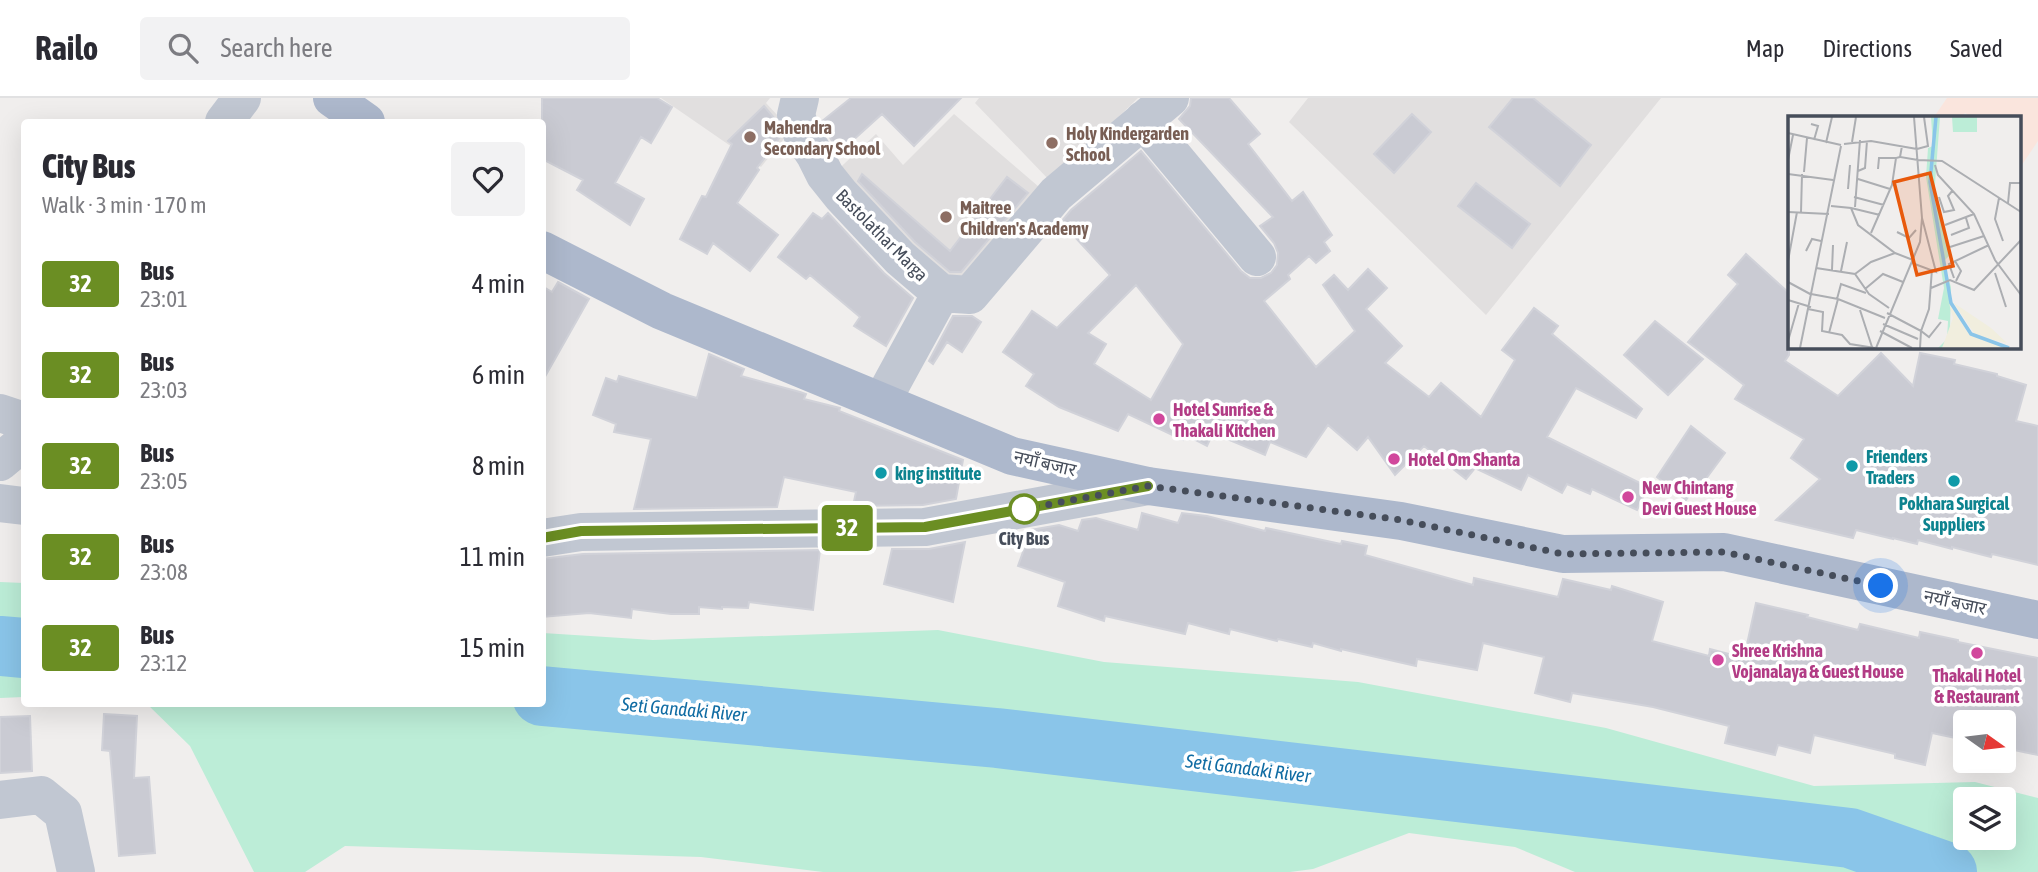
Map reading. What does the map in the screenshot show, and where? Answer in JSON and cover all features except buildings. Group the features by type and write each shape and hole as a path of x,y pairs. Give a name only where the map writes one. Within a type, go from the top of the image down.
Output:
{"main road":[{"path":"332,98 362,119"},
{"name":"नयाँ बजार","path":"546,252 662,311 1012,456 1148,486 1401,520 1563,554 1724,552 2038,620"}],"street":[{"path":"226,119 242,98"},
{"name":"Bastolathar Marga","path":"800,98 796,115 803,137 825,175 900,258 941,293"},
{"path":"882,401 941,293 970,295 1056,194 1156,109 1257,257"},
{"path":"0,413 21,420"},
{"path":"0,462 21,444"},
{"path":"546,537 581,531 925,527 1148,486"},
{"path":"0,503 21,506"},
{"path":"0,800 41,795 63,813 76,872"}],"shaded area":[{"name":"Mahendra Secondary School","path":"661,98 770,98 766,103 791,130 761,167"},
{"name":"Holy Kindergarden School","path":"979,98 1138,98 1051,182 975,103"},
{"path":"1308,98 1661,98 1486,315 1289,122"},
{"path":"1947,98 2038,98 2038,141 2021,166 2021,116 1970,116 1965,113 1963,116 1935,116"},
{"name":"Maitree Children's Academy","path":"954,114 1046,193 961,294 829,178 876,134 903,165"}],"green space":[{"path":"0,582 21,583 21,697 0,698"},
{"path":"938,630 1104,662 1358,682 1606,728 1814,786 1975,782 1995,787 1953,787 1953,850 2016,850 2016,792 2038,798 2038,872 1575,872 1515,847 1409,833 1313,869 1290,872 823,872 701,857 345,846 305,872 254,872 190,746 150,707 546,707 546,633 653,640"}],"waterway":[{"name":"Seti Gandaki River","path":"0,646 21,648"},
{"name":"Seti Gandaki River","path":"546,696 997,738 1850,838 1947,872"}],"bus line":[{"name":"32","path":"546,537 581,531 925,527 1148,486"}],"place":[{"name":"Mahendra Secondary School","path":"750,137"},
{"name":"Holy Kindergarden School","path":"1052,143"},
{"name":"Maitree Children's Academy","path":"946,217"},
{"name":"Hotel Sunrise & Thakali Kitchen","path":"1159,419"},
{"name":"Hotel Om Shanta","path":"1394,459"},
{"name":"Frienders Traders","path":"1852,466"},
{"name":"king institute","path":"881,473"},
{"name":"Pokhara Surgical Suppliers","path":"1954,481"},
{"name":"New Chintang Devi Guest House","path":"1628,497"},
{"name":"City Bus","path":"1024,509"},
{"name":"Thakali Hotel & Restaurant","path":"1977,653"},
{"name":"Shree Krishna Vojanalaya & Guest House","path":"1718,660"}],"route":[{"path":"1024,509 1148,486 1401,520 1563,554 1724,552 1881,586"}]}
